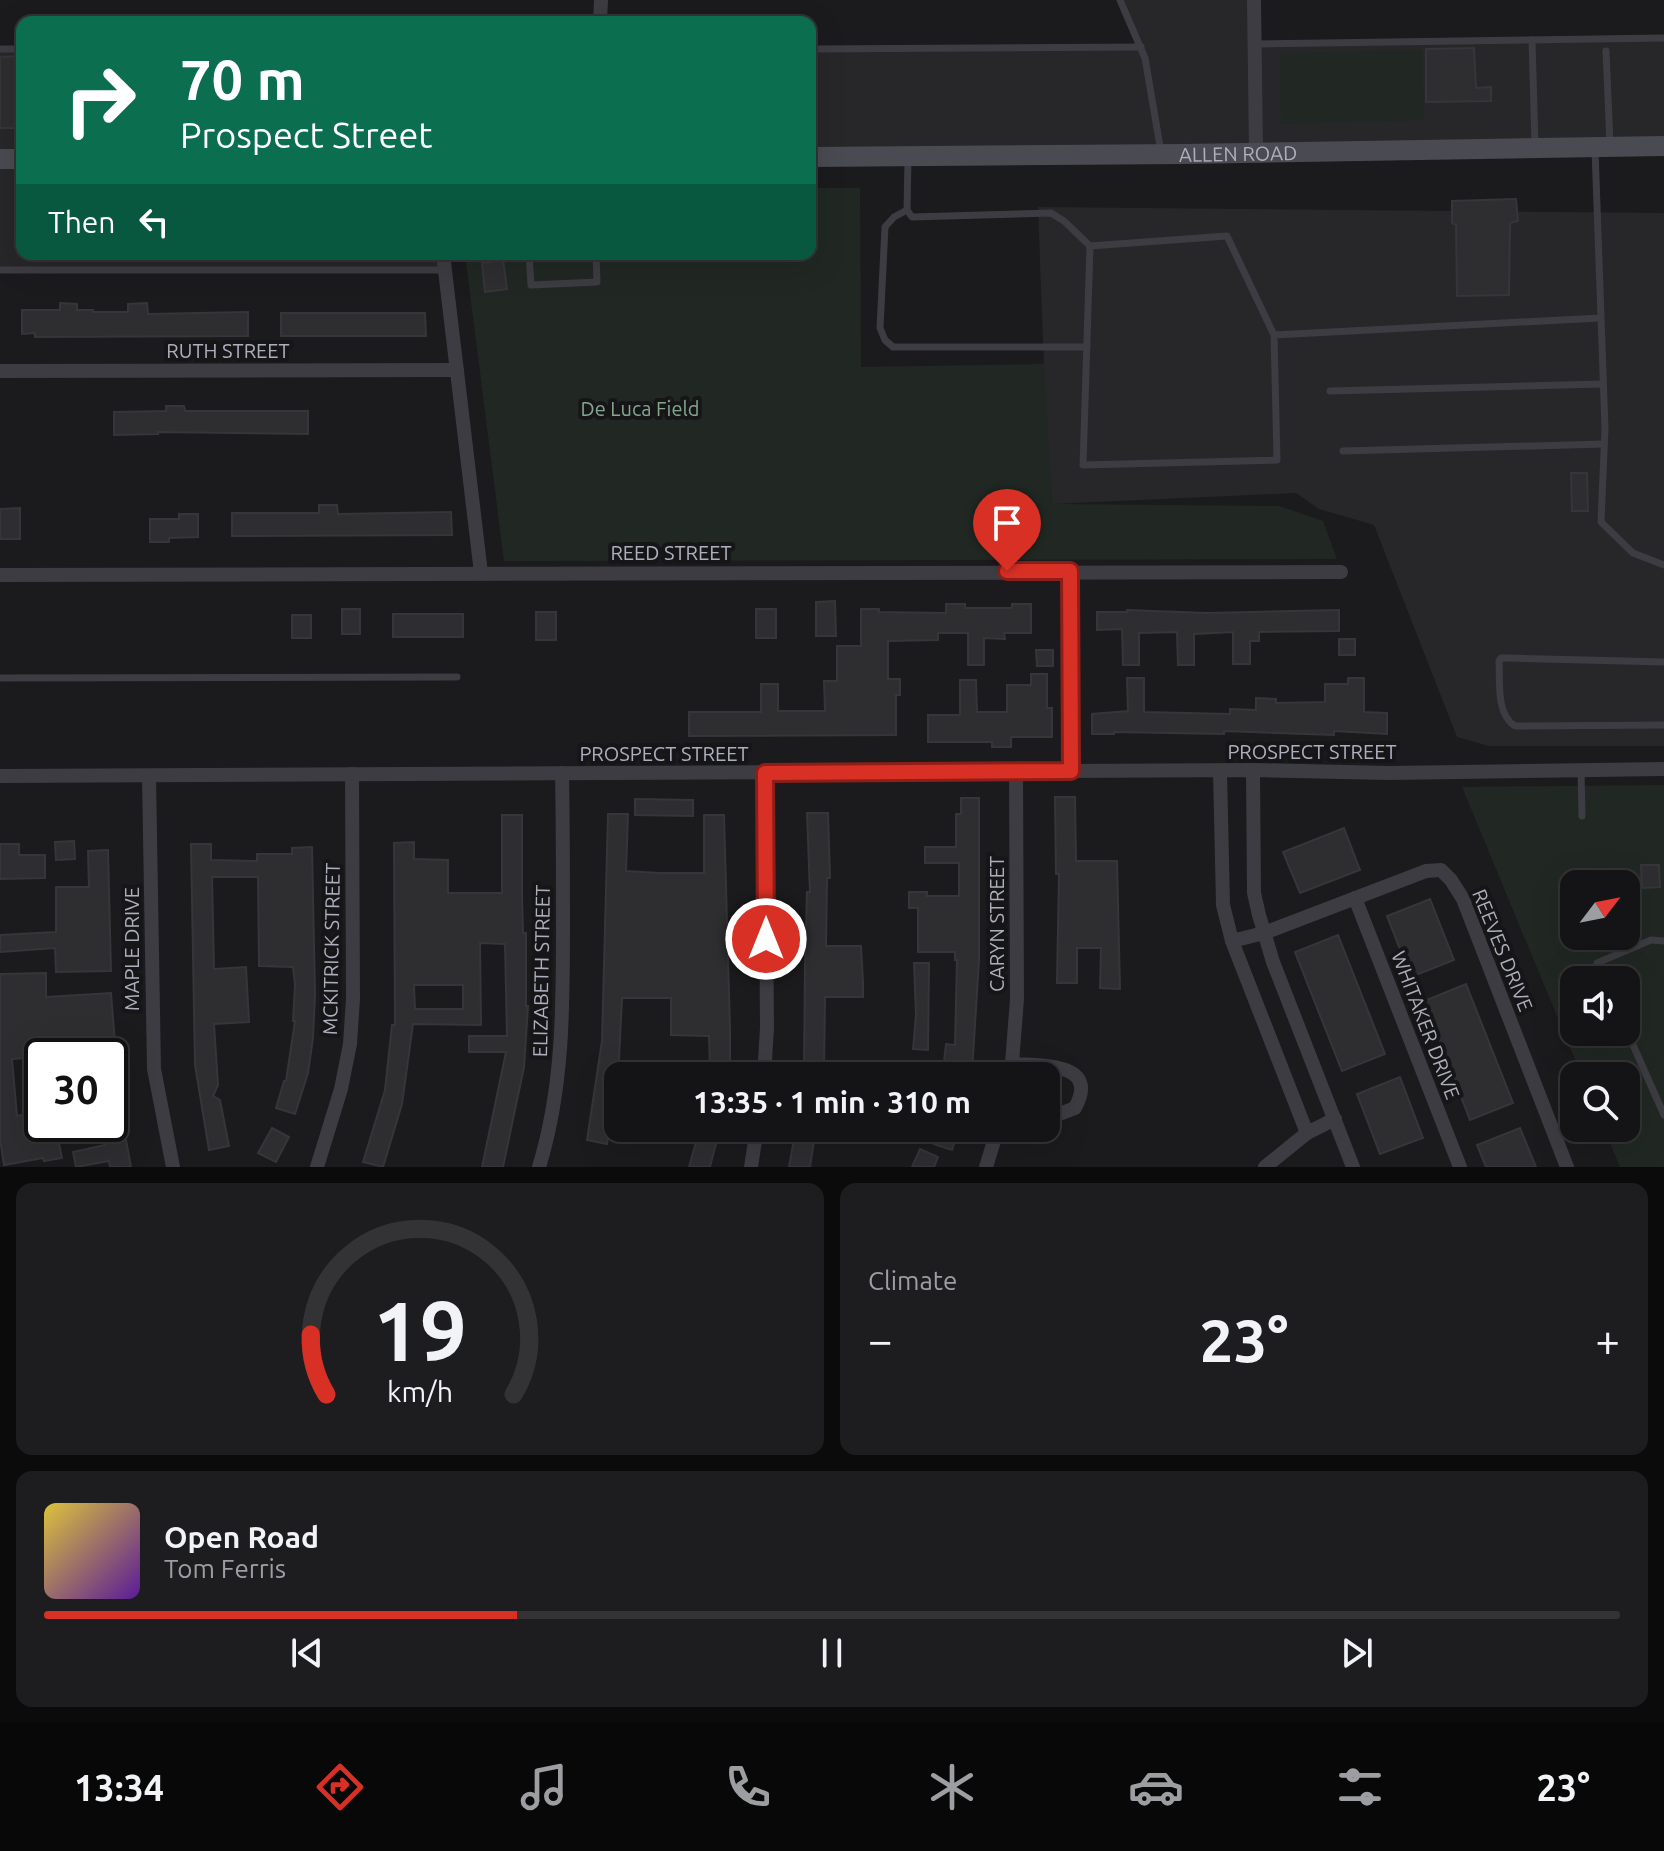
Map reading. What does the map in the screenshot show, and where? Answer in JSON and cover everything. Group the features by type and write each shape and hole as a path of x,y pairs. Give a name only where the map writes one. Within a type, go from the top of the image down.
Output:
{"main road":[{"name":"ALLEN ROAD","path":"816,157 1161,155 1664,146"}],"street":[{"path":"1254,0 1256,151"},
{"path":"444,260 481,573"},
{"name":"RUTH STREET","path":"0,371 457,370"},
{"path":"1070,571 1071,771"},
{"name":"REED STREET","path":"0,575 1341,572"},
{"name":"PROSPECT STREET","path":"0,776 1253,770 1389,773 1664,769"},
{"path":"1253,770 1254,893 1264,933 1353,1167"},
{"name":"CARYN STREET","path":"1013,1062 1017,999 1016,771"},
{"path":"1220,771 1223,905 1232,941 1307,1133"},
{"name":"ELIZABETH STREET","path":"539,1167 560,1065 563,1014 562,773"},
{"path":"765,773 765,1062"},
{"name":"MCKITRICK STREET","path":"317,1167 341,1089 350,1044 353,999 352,774"},
{"name":"MAPLE DRIVE","path":"149,776 154,1069 173,1167"},
{"name":"REEVES DRIVE","path":"1232,941 1264,933 1426,871 1441,870 1463,899 1567,1167"},
{"name":"WHITAKER DRIVE","path":"1355,898 1460,1167"},
{"path":"1060,1067 1071,1072 1081,1084 1081,1097 1075,1108 1060,1113"},
{"path":"1265,1167 1307,1133 1335,1119"},
{"path":"751,1167 755,1142"},
{"path":"986,1167 994,1142"}],"lane":[{"path":"1120,0 1145,58 1161,155"},
{"path":"1254,44 1664,38"},
{"path":"1532,40 1535,147"},
{"path":"816,49 1141,47"},
{"path":"1606,51 1600,318 1604,444 1601,522 1633,553 1664,565"},
{"path":"908,157 907,210 912,217 1051,213 1090,246 1083,465 1277,460 1274,335 1227,236 1090,246"},
{"path":"907,210 894,217 885,227 880,328 885,340 893,347 1087,347"},
{"path":"529,260 531,285 597,282 596,260"},
{"path":"0,270 445,270"},
{"path":"1274,335 1600,318"},
{"path":"1330,391 1603,384"},
{"path":"1343,451 1604,444"},
{"path":"1664,662 1507,658 1499,661 1502,709 1515,726 1664,725"},
{"path":"0,678 457,677"},
{"path":"1581,770 1582,816"},
{"path":"1598,966 1597,963 1651,940 1664,941"},
{"path":"1634,1046 1664,1115"}],"shaded area":[{"path":"1120,0 1254,0 1254,43 1664,38 1664,146 816,157 816,49 1140,47"},
{"path":"0,49 16,49 16,260 444,260 445,270 0,270"},
{"path":"1038,207 1664,213 1664,746 1489,746 1457,737 1374,525 1319,509 1296,493 1052,504"}],"green space":[{"path":"1422,50 1424,120 1281,124 1280,53"},
{"name":"De Luca Field","path":"816,188 860,188 861,367 1044,364 1052,504 1279,506 1323,521 1337,559 504,561 466,260 816,260"},
{"path":"1664,785 1664,1167 1620,1167 1610,1142 1640,1142 1640,1062 1576,1062 1570,1046 1640,1046 1640,966 1560,966 1560,1023 1462,787"}],"building":[{"path":"1474,48 1476,88 1491,87 1491,101 1426,102 1426,49"},
{"path":"16,56 16,128 0,128 0,57"},
{"path":"1516,199 1518,221 1510,223 1509,295 1457,296 1456,225 1452,223 1452,201"},
{"path":"503,260 507,289 485,292 482,263"},
{"path":"60,303 77,304 77,310 93,312 128,312 128,304 147,303 148,314 248,312 248,336 35,337 35,333 22,334 22,310 60,310"},
{"path":"281,313 425,313 426,336 281,336"},
{"path":"166,406 184,406 185,411 308,411 308,434 158,432 114,435 114,412 166,411"},
{"path":"1571,473 1587,473 1588,511 1572,511"},
{"path":"319,505 337,505 338,514 451,512 452,535 232,536 232,513 319,513"},
{"path":"20,508 20,539 0,539 0,509"},
{"path":"179,514 198,514 198,537 150,542 150,519 179,519"},
{"path":"835,601 836,636 816,636 816,602"},
{"path":"946,604 965,604 965,608 1012,608 1012,604 1031,604 1031,633 1004,633 1005,639 984,638 984,665 968,665 968,633 938,633 938,640 888,641 888,679 900,679 900,695 896,695 896,735 689,736 689,712 761,712 761,684 778,684 778,711 825,711 824,681 837,681 837,646 861,646 861,609 946,613"},
{"path":"342,609 360,609 360,634 342,634"},
{"path":"756,609 776,609 776,638 756,638"},
{"path":"1339,610 1339,631 1259,632 1259,641 1250,641 1250,664 1233,664 1233,632 1194,634 1194,665 1178,665 1177,632 1139,633 1139,665 1123,665 1122,629 1097,630 1097,612 1207,613"},
{"path":"536,612 556,612 556,640 536,640"},
{"path":"393,614 463,614 463,637 393,637"},
{"path":"292,615 311,615 311,638 292,638"},
{"path":"1339,639 1355,639 1355,655 1339,655"},
{"path":"1036,650 1053,650 1053,666 1037,666"},
{"path":"1031,674 1047,674 1047,708 1052,708 1052,737 1011,737 1011,747 992,747 992,742 928,742 928,715 960,715 960,680 976,680 977,712 1007,712 1007,685 1031,685"},
{"path":"1127,678 1144,678 1144,712 1230,714 1230,709 1256,710 1256,698 1276,699 1276,703 1325,702 1325,684 1348,684 1348,678 1364,678 1364,712 1387,713 1387,734 1224,731 1224,734 1092,734 1092,714 1128,711"},
{"path":"1055,797 1075,797 1076,861 1117,861 1120,989 1100,988 1101,948 1077,948 1077,983 1057,983 1059,874 1056,874"},
{"path":"961,798 979,798 979,960 973,1062 944,1062 946,1044 955,1045 957,960 955,952 918,952 918,908 909,908 909,892 927,892 927,896 959,896 959,863 925,863 925,847 956,847 956,814 961,814"},
{"path":"635,799 693,800 693,816 635,815"},
{"path":"807,813 828,813 830,878 827,878 826,946 861,946 863,997 825,997 824,1062 804,1062 807,892 810,892"},
{"path":"608,814 628,814 626,871 659,873 704,873 704,815 724,815 730,1062 710,1062 709,1036 671,1035 671,998 622,998 619,1062 604,1062 604,1142 607,1144 587,1140 602,1041"},
{"path":"502,815 522,815 523,933 526,933 528,1006 524,1067 503,1167 482,1167 506,1052 469,1052 469,1036 507,1036 505,944 480,943 481,1025 413,1024 402,1104 383,1167 363,1162 385,1090 392,1025 395,1025 394,843 414,842 414,859 448,860 448,893 502,893","holes":["414,985 463,985 463,1009 415,1009"]},
{"path":"1344,828 1360,870 1300,893 1283,852"},
{"path":"74,841 75,859 56,860 55,842"},
{"path":"0,844 19,844 19,855 45,855 45,878 0,879"},
{"path":"191,844 211,844 211,860 257,861 257,854 292,854 292,848 312,847 313,1038 308,1073 295,1114 276,1108 286,1081 295,1021 293,967 259,966 258,877 212,877 214,969 246,967 249,1022 214,1024 218,1085 213,1096 220,1100 229,1146 209,1150 195,1065"},
{"path":"108,850 111,971 56,972 55,948 0,952 0,935 56,932 56,887 89,887 88,851"},
{"path":"1641,865 1659,865 1660,887 1642,888"},
{"path":"1430,899 1454,960 1411,977 1387,916"},
{"path":"1338,935 1385,1054 1342,1071 1295,952"},
{"path":"914,963 929,963 928,1050 913,1049 916,1015"},
{"path":"46,973 46,997 111,993 115,1038 24,1038 24,1058 12,1059 17,1116 24,1115 24,1142 59,1142 62,1158 4,1165 0,1139 0,974"},
{"path":"1466,984 1513,1103 1470,1120 1424,1001"},
{"path":"1400,1077 1423,1138 1380,1154 1357,1094"},
{"path":"272,1128 289,1137 276,1162 258,1153"},
{"path":"1520,1128 1536,1167 1486,1167 1477,1145"},
{"path":"105,1142 126,1142 131,1167 110,1167 109,1161 76,1167 73,1152 105,1145"},
{"path":"696,1142 716,1142 710,1167 689,1167"},
{"path":"793,1142 814,1142 810,1167 789,1167"},
{"path":"935,1142 955,1142 952,1150"},
{"path":"920,1149 938,1157 934,1167 912,1167"}],"route":[{"path":"766,939 765,773 1071,771 1070,571 1007,571"}]}
